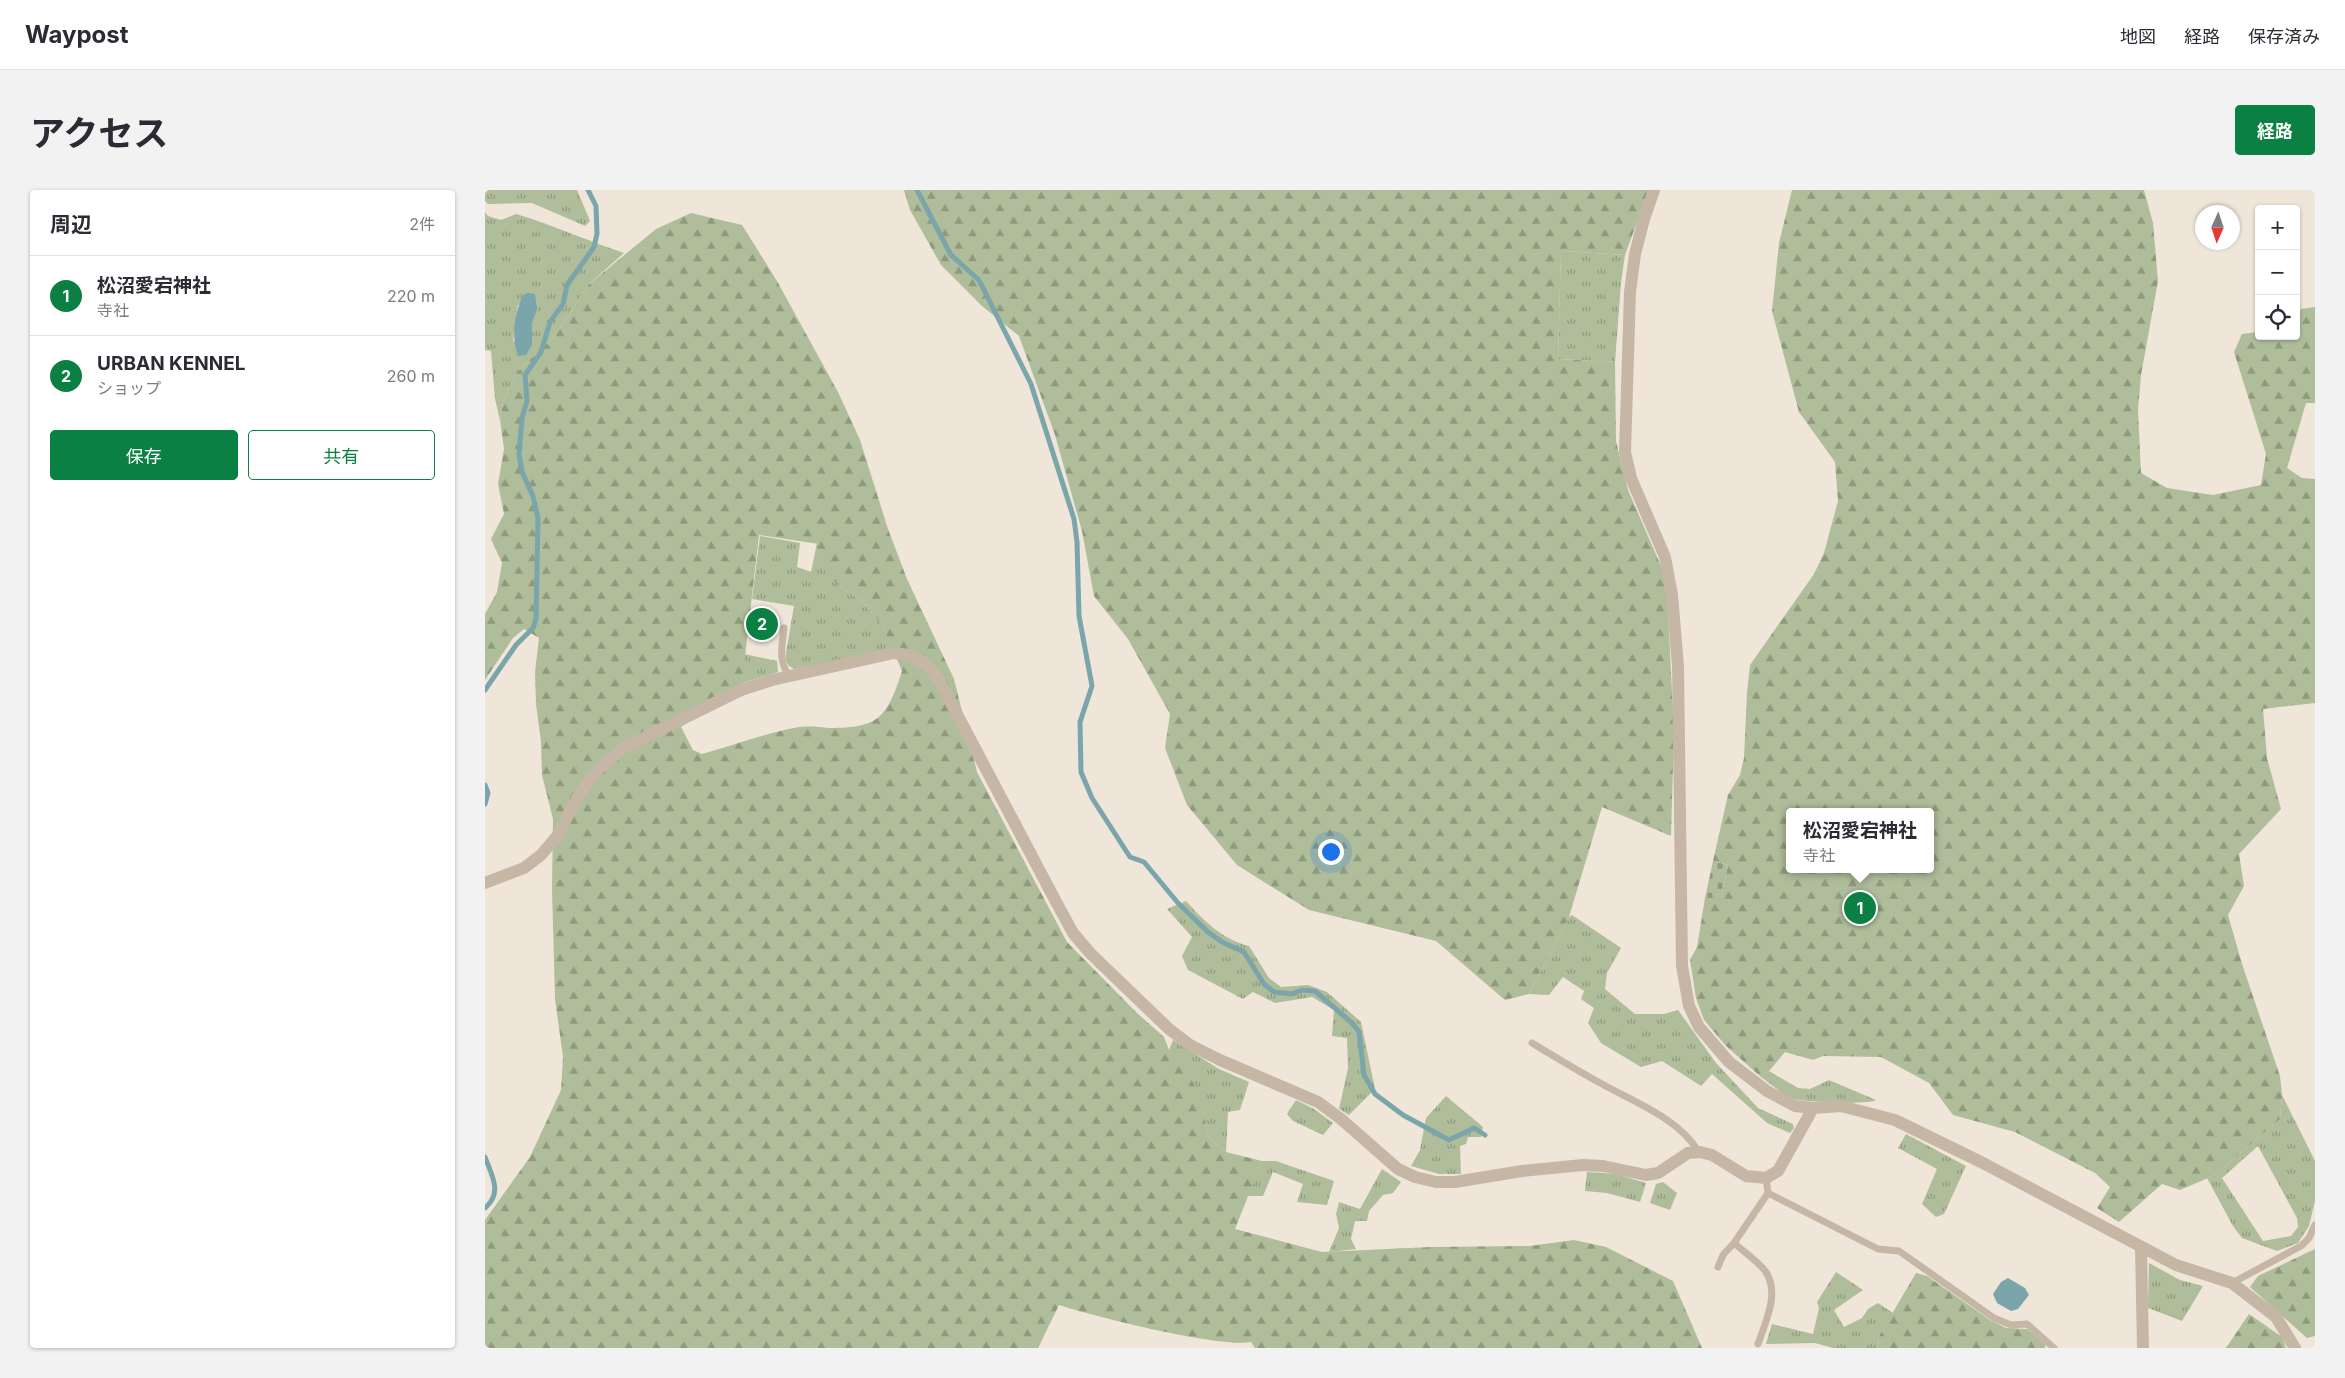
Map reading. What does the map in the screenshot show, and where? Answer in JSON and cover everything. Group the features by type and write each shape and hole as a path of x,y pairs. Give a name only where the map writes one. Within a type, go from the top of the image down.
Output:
{"street":[{"path":"1654,190 1643,219 1635,254 1630,292 1625,452 1631,478 1665,557 1672,595 1678,666 1682,966 1689,1006 1699,1027 1729,1062 1767,1092 1795,1106 1813,1108 1841,1106 1895,1120 1981,1162 2176,1265 2232,1283 2276,1317 2295,1348"},
{"path":"485,883 524,868 541,855 557,836 580,794 598,770 623,748 741,690 789,676 894,653 908,655 927,665 939,680 1073,933 1090,953 1169,1029 1190,1045 1318,1102 1341,1119 1398,1169 1415,1177 1436,1182 1455,1182 1522,1171 1583,1166 1603,1166 1646,1175 1658,1172 1688,1153 1700,1152 1712,1155 1746,1176 1766,1178 1778,1171 1813,1108"},
{"path":"2141,1248 2143,1348"}],"lane":[{"path":"784,628 780,658 789,676"},
{"path":"1532,1043 1579,1072 1669,1120 1688,1135 1700,1152"},
{"path":"1718,1267 1723,1255 1734,1243 1768,1193 1766,1178"},
{"path":"1768,1193 1878,1249 1899,1251 1994,1318 2011,1324 2027,1324 2054,1348"},
{"path":"2232,1283 2301,1246 2309,1238 2315,1225"},
{"path":"1734,1243 1765,1271 1769,1278 1771,1307 1758,1344"}],"green space":[{"path":"485,190 577,190 590,221 585,226 532,203 488,204 485,201"},
{"path":"904,190 1649,190 1625,255 1561,251 1558,359 1615,362 1616,441 1628,490 1661,566 1667,595 1674,730 1671,836 1602,807 1569,917 1529,994 1505,1000 1436,941 1309,910 1237,865 1187,805 1165,748 1170,714 1128,639 1094,596 1082,531 1055,435 1019,336 982,306 941,265 910,210"},
{"path":"1792,190 2144,190 2153,223 2158,281 2141,375 2138,410 2141,473 2167,488 2213,495 2261,485 2266,454 2234,352 2242,334 2255,332 2255,340 2300,340 2300,311 2315,307 2315,403 2306,403 2287,468 2302,478 2315,479 2315,703 2263,709 2267,758 2281,809 2239,854 2244,886 2228,915 2242,964 2280,1076 2282,1095 2280,1119 2215,1175 2180,1190 2162,1184 2119,1222 2097,1208 2110,1187 2095,1173 2015,1132 1953,1115 1929,1083 1881,1057 1823,1056 1813,1060 1785,1052 1769,1071 1761,1077 1726,1046 1704,1020 1696,998 1690,960 1697,947 1705,898 1721,898 1728,865 1713,861 1728,795 1740,775 1744,758 1750,665 1814,574 1824,553 1838,501 1835,462 1799,412 1772,311 1779,243"},
{"path":"485,212 488,216 501,220 516,214 624,253 588,285 555,336 516,373 503,402 500,420 495,399 491,351 485,350","holes":["518,305 537,310 532,324 532,345 513,341"]},
{"path":"691,213 742,225 777,281 839,394 860,440 888,529 907,579 954,679 977,772 1067,942 1137,1013 1164,1037 1169,1050 1189,1072 1205,1116 1207,1135 1226,1152 1262,1161 1235,1229 1322,1252 1431,1247 1529,1246 1574,1240 1606,1247 1673,1281 1702,1348 1255,1348 1251,1342 1235,1343 1186,1336 1128,1324 1059,1305 1038,1348 485,1348 485,1220 530,1157 561,1090 563,1057 555,999 552,889 553,819 542,775 541,742 536,704 535,672 539,638 524,629 513,638 485,680 485,614 497,592 502,563 491,539 504,514 498,484 504,449 500,420 503,402 516,373 555,336 588,285 656,229","holes":["759,535 819,544 821,565 838,585 861,600 882,625 902,671 897,687 886,709 879,717 860,726 830,728 799,727 702,754 693,750 681,727 742,683"]},
{"path":"1561,251 1625,255 1615,362 1558,359"},
{"path":"760,536 800,543 797,567 811,572 817,543 819,544 838,585 861,600 882,625 894,650 794,669 789,666 786,656 794,606 752,599"},
{"path":"744,654 777,661 778,672 742,683"},
{"path":"1713,861 1728,865 1721,898 1705,898"},
{"path":"1186,901 1199,915 1222,934 1249,946 1269,978 1281,987 1308,985 1327,992 1361,1022 1375,1089 1349,1115 1339,1109 1348,1068 1347,1038 1332,1036 1334,1010 1312,997 1275,1003 1253,992 1243,999 1188,970 1182,956 1192,937 1167,909"},
{"path":"1572,915 1621,948 1607,973 1605,989 1635,1014 1664,1014 1678,1010 1716,1063 1758,1108 1793,1124 1794,1128 1790,1133 1767,1123 1712,1074 1701,1086 1662,1061 1641,1067 1601,1043 1588,1023 1594,1008 1581,999 1584,991 1563,977 1549,995 1529,994 1569,917"},
{"path":"1173,1040 1219,1069 1249,1082 1240,1110 1228,1112 1226,1152 1207,1135 1205,1116 1169,1050"},
{"path":"1769,1071 1798,1088 1810,1089 1829,1080 1876,1100 1850,1103 1794,1099 1761,1077"},
{"path":"2282,1095 2315,1161 2315,1201 2309,1226 2298,1243 2277,1251 2242,1238 2233,1226 2207,1178 2215,1175 2280,1119","holes":["2258,1146 2297,1218 2298,1227 2291,1236 2263,1241 2222,1178"]},
{"path":"1446,1096 1483,1127 1481,1137 1468,1137 1466,1144 1460,1146 1461,1174 1439,1174 1411,1166 1420,1150 1426,1118"},
{"path":"1296,1100 1314,1109 1333,1123 1323,1135 1293,1121 1287,1114"},
{"path":"1906,1134 1966,1166 1944,1214 1936,1217 1922,1204 1937,1169 1898,1148"},
{"path":"1262,1161 1276,1161 1334,1181 1327,1205 1297,1202 1303,1184 1273,1172 1263,1196 1247,1196"},
{"path":"1382,1169 1401,1182 1393,1193 1383,1195 1369,1211 1367,1221 1355,1221 1351,1239 1356,1249 1329,1252 1339,1228 1336,1214 1339,1202 1360,1209"},
{"path":"1587,1172 1616,1174 1646,1183 1640,1202 1607,1193 1585,1191"},
{"path":"1663,1182 1677,1193 1670,1210 1650,1203 1656,1184"},
{"path":"2315,1249 2315,1336 2307,1338 2250,1287 2258,1276"},
{"path":"2149,1263 2180,1280 2203,1286 2182,1321 2148,1308"},
{"path":"1836,1272 1863,1290 1834,1310 1844,1327 1862,1318 1868,1309 1878,1303 1893,1313 1879,1336 1878,1348 1833,1348 1815,1343 1766,1344 1772,1324 1813,1334 1819,1308 1817,1302"},
{"path":"1916,1273 1927,1276 1990,1320 2006,1328 2027,1329 2045,1344 2045,1348 1878,1348 1879,1336"},
{"path":"2249,1314 2282,1337 2286,1348 2226,1348"}],"water":[{"path":"528,293 535,294 537,310 532,324 532,345 526,355 518,356 514,333 517,311 523,295"},
{"path":"2008,1278 2025,1288 2029,1295 2018,1309 2011,1311 1997,1303 1993,1294 2001,1282"}],"waterway":[{"path":"485,690 516,645 533,628 536,619 538,518 533,496 522,472 519,454 522,418 527,401 525,375 541,352 550,322 563,304 567,285 594,247 597,234 596,206 588,190"},
{"path":"917,190 951,255 979,280 1031,384 1074,519 1077,542 1079,616 1092,686 1080,722 1081,772 1092,798 1130,857 1144,862 1178,903 1208,932 1222,942 1244,952 1264,984 1274,992 1292,994 1302,990 1315,991 1352,1023 1359,1032 1364,1075 1375,1094 1403,1115 1449,1140 1474,1128 1485,1135"},
{"path":"485,785 488,793 485,804"},
{"path":"485,1157 493,1178 495,1190 494,1196 485,1208"}],"place":[{"name":"URBAN KENNEL","path":"762,624"},
{"name":"松沼愛宕神社","path":"1860,908"}]}
